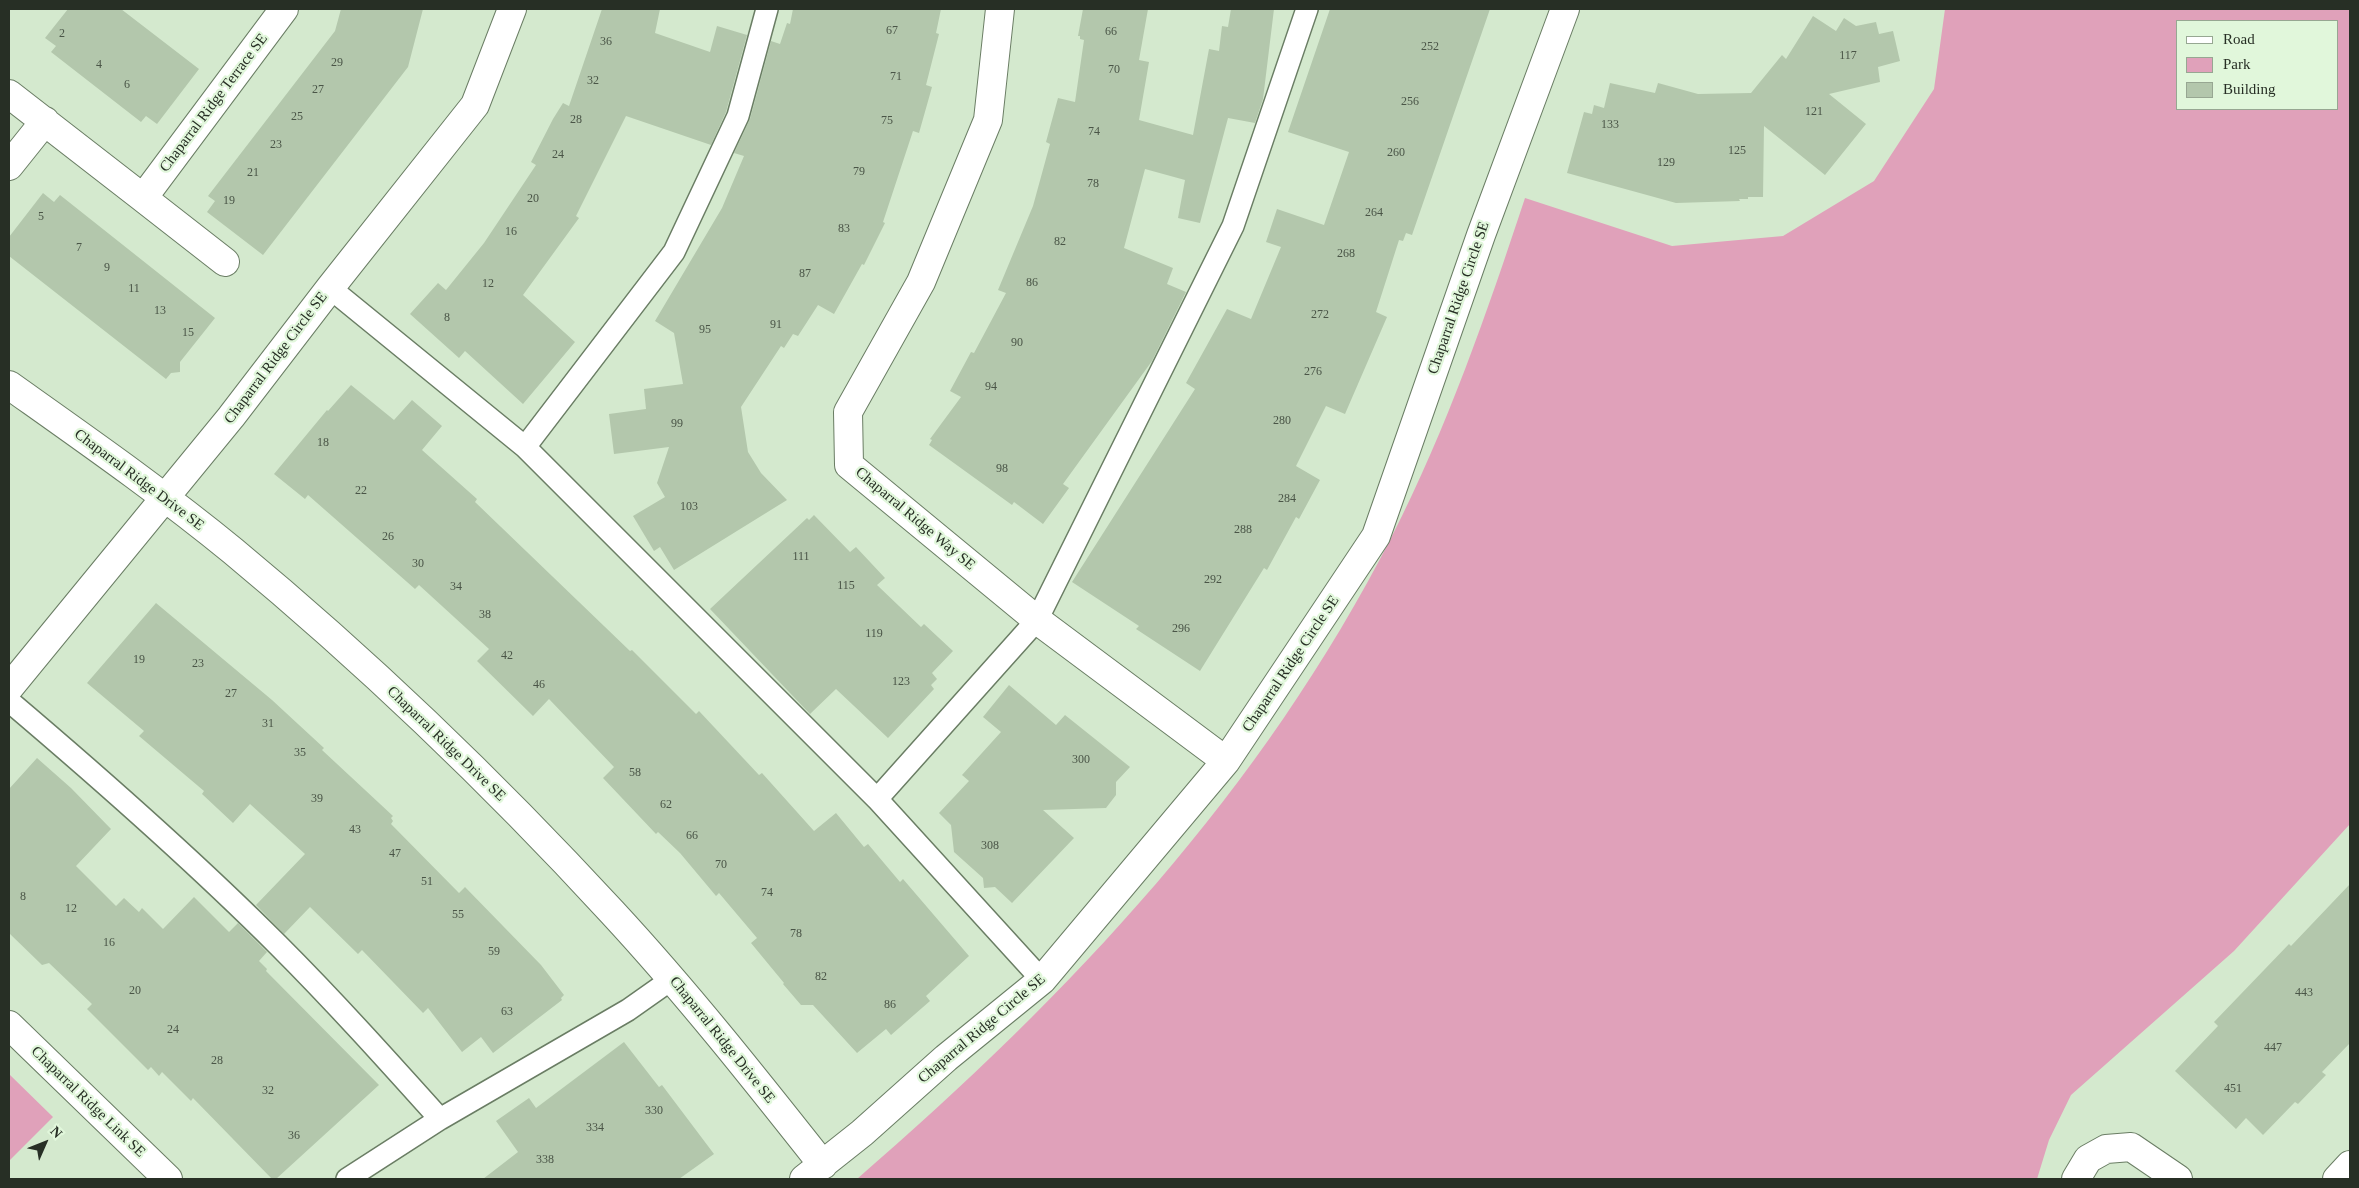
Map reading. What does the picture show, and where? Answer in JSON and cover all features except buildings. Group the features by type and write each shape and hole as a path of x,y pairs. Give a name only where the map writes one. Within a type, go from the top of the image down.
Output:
{"street":[{"name":"Chaparral Ridge Terrace SE","path":"144,198 284,9"},
{"name":"Chaparral Ridge Circle SE","path":"9,688 232,417 330,288 475,105 512,9"},
{"name":"Chaparral Ridge Way SE","path":"1000,9 988,120 921,282 848,412 849,465 1037,620 1226,761"},
{"name":"Chaparral Ridge Circle SE","path":"814,1172 946,1058 1042,980 1226,761 1376,536 1481,235 1565,9"},
{"path":"11,99 45,121 225,262"},
{"path":"9,166 45,121"},
{"name":"Chaparral Ridge Drive SE","path":"9,385 166,498 284,596 426,724 572,869 672,979 814,1172"},
{"name":"Chaparral Ridge Link SE","path":"9,1025 168,1179"},
{"path":"2076,1179 2088,1159 2106,1149 2131,1147 2178,1179"},
{"path":"2337,1179 2350,1165"}],"lane":[{"path":"525,446 674,252 738,116 767,9"},
{"path":"877,799 1037,620 1233,226 1307,9"},
{"path":"330,288 525,446 877,799 1042,980"},
{"path":"9,700 88,768 226,894 325,993 440,1119"},
{"path":"347,1179 440,1119 628,1010 672,979"}],"green space":[{"path":"1945,9 2350,9 2350,824 2234,951 2071,1095 2049,1140 2037,1179 857,1179 1013,1036 1086,961 1156,883 1222,802 1284,718 1341,629 1392,536 1412,495 1465,370 1525,198 1672,246 1783,236 1874,181 1934,89"},
{"path":"9,1074 53,1117 9,1161"}]}
